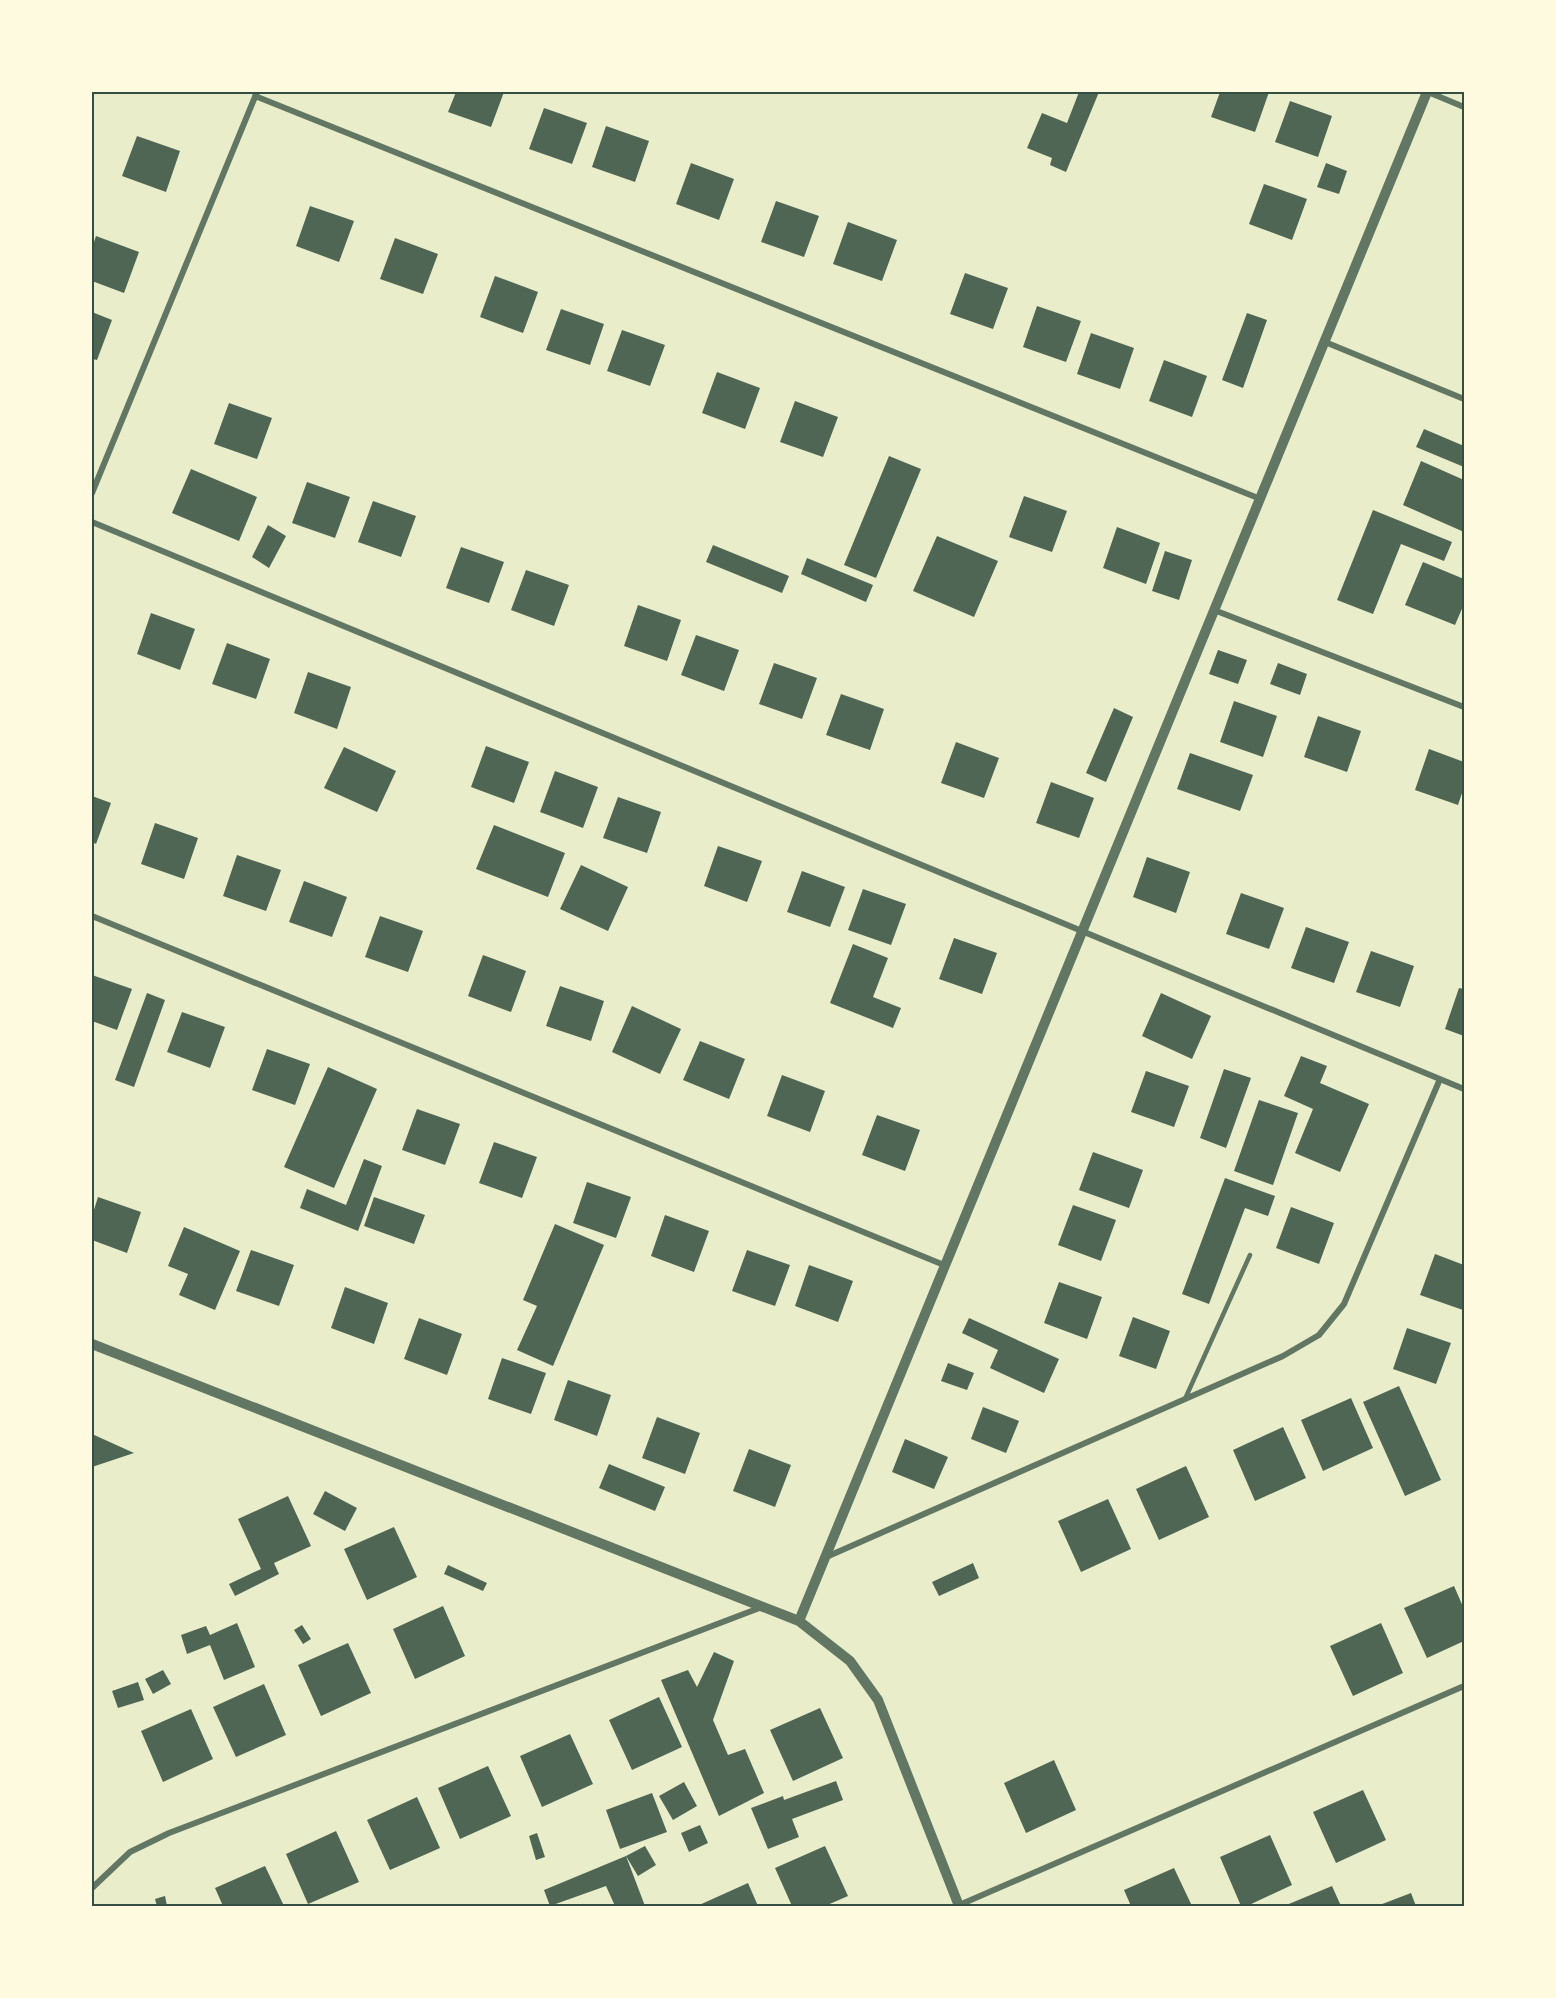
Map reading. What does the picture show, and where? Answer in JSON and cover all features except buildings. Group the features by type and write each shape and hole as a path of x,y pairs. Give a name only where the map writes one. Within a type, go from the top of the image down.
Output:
{"street":[{"path":"799,1621 1083,932 1258,498 1325,342 1427,92 1464,107"},
{"path":"92,494 256,94 1258,498"},
{"path":"1325,342 1464,399"},
{"path":"92,522 1464,1089"},
{"path":"1213,610 1464,707"},
{"path":"92,915 944,1265"},
{"path":"824,1558 1292,1351 1319,1335 1344,1304 1440,1079"},
{"path":"92,1344 799,1621 850,1662 878,1700 958,1906 1464,1686"},
{"path":"92,1888 130,1852 169,1833 763,1607"}],"lane":[{"path":"1185,1399 1250,1255"}]}
